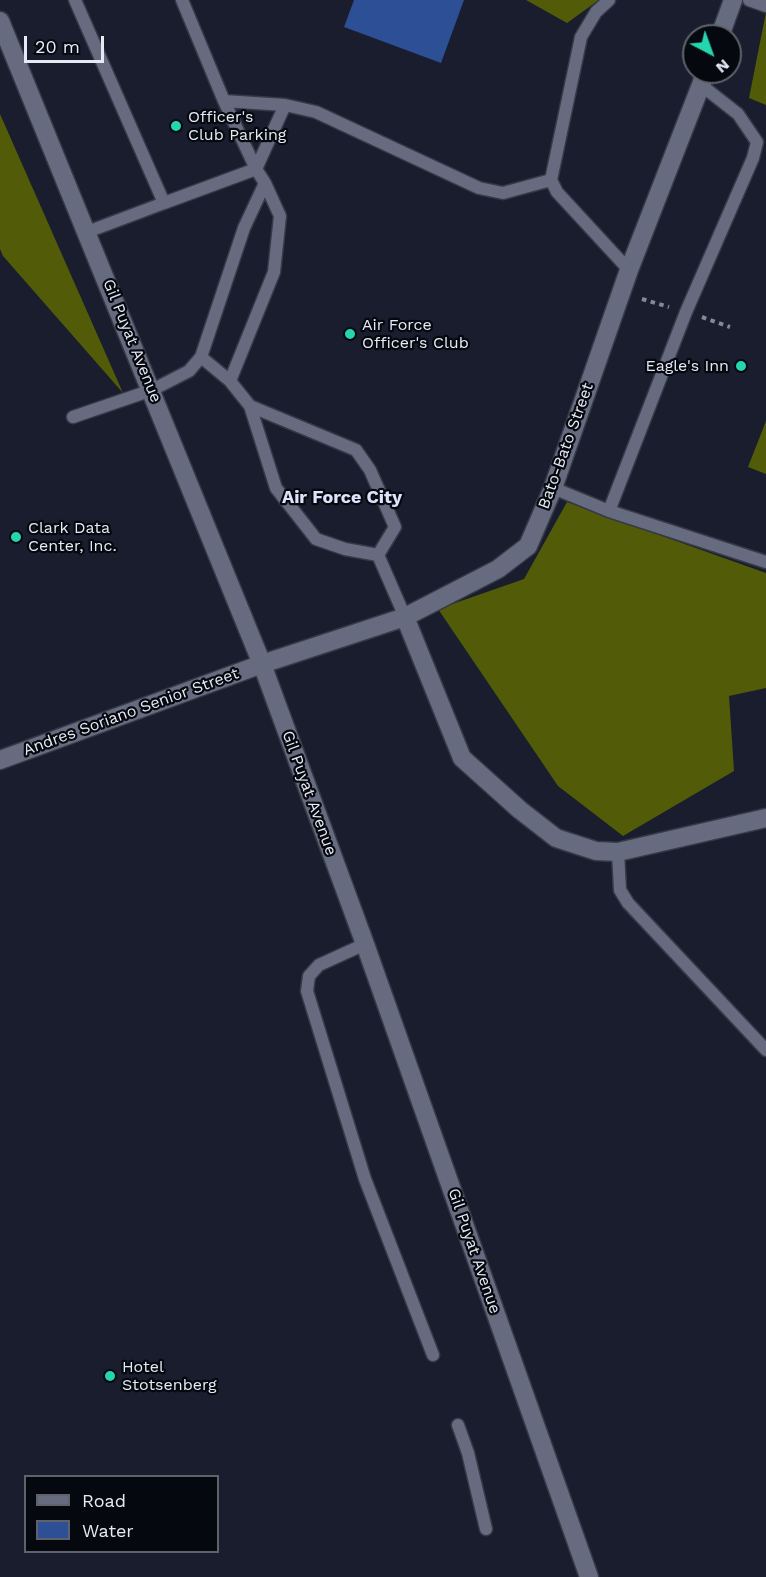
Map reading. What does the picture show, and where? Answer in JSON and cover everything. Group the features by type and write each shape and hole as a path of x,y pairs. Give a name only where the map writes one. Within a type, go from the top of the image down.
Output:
{"main road":[{"path":"724,24 733,0"},
{"name":"Gil Puyat Avenue","path":"0,21 262,664 365,944 589,1577"},
{"name":"Bato-Bato Street","path":"262,664 405,617 498,569 528,546 553,488 628,270 701,84"},
{"path":"405,617 462,758 520,810 556,838 596,851 618,852 766,818"},
{"name":"Andres Soriano Senior Street","path":"0,760 262,664"}],"lane":[{"path":"75,0 164,203"},
{"path":"182,0 224,101 280,216 274,272 230,381"},
{"path":"609,0 596,12 582,37 551,180 557,192 628,270"},
{"path":"749,0 766,6"},
{"path":"609,512 686,312 753,158 757,142 738,114 708,84"},
{"path":"224,101 285,105 316,112 479,188 503,193 551,180"},
{"path":"87,232 256,170 285,105"},
{"path":"73,417 152,390 189,371 201,357 244,228 265,183"},
{"path":"201,357 230,381 250,406 276,488 316,539 345,549 378,555"},
{"path":"250,406 356,450 370,470 394,527 378,555"},
{"path":"553,488 609,512 766,562"},
{"path":"378,555 405,617"},
{"path":"618,852 621,890 628,903 766,1050"},
{"path":"365,944 319,965 309,976 307,991 365,1179 433,1355"},
{"path":"458,1425 486,1529"}],"green space":[{"path":"526,0 599,0 567,23"},
{"path":"766,12 766,105 749,98"},
{"path":"0,114 123,393 3,256 0,249"},
{"path":"766,421 766,474 748,467"},
{"path":"567,502 766,573 766,688 729,696 734,771 623,836 558,786 438,609 524,579"}],"water":[{"path":"354,0 464,0 441,63 344,27"}],"place":[{"name":"Officer's Club Parking","path":"176,126"},
{"name":"Air Force Officer's Club","path":"350,334"},
{"name":"Eagle's Inn","path":"741,366"},
{"name":"Clark Data Center, Inc.","path":"16,537"},
{"name":"Hotel Stotsenberg","path":"110,1376"}],"district":[{"name":"Air Force City","path":"342,498"}]}
